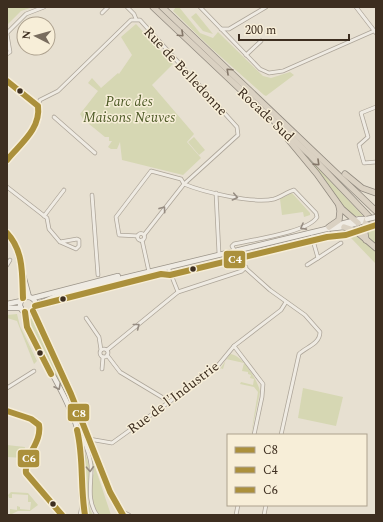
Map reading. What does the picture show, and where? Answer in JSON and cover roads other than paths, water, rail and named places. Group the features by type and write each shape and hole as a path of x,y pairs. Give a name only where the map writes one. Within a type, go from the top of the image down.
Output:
{"highway":[{"name":"Rocade Sud","path":"153,7 327,172 376,224"},
{"name":"Rocade Sud","path":"162,7 375,209"},
{"path":"279,126 284,135 318,174 338,204 356,222"},
{"path":"309,145 360,187 376,193"},
{"path":"338,204 342,223"},
{"path":"366,240 364,231 367,219"},
{"path":"328,228 342,223 356,231 376,248"}],"main road":[{"path":"7,81 38,106 40,112 38,122 7,160"},
{"path":"7,304 31,297 167,267 328,228 342,223 356,222 376,217"},
{"path":"7,233 16,248 31,297 36,305"},
{"path":"33,311 36,305 56,296 148,271"},
{"path":"21,308 23,272"},
{"path":"7,308 21,308 25,312 27,327 74,419 82,450 82,506 85,515"},
{"path":"25,312 33,311"},
{"path":"33,311 89,438 110,492 123,515"}],"street":[{"path":"7,54 10,52 7,34 26,14 44,7"},
{"path":"102,13 108,7"},
{"path":"127,7 134,14 136,19"},
{"path":"200,7 260,69 269,73 283,71 375,31 356,7"},
{"path":"220,29 229,29 266,7"},
{"name":"Rue de Belledonne","path":"38,106 40,100 53,96 131,20 140,20 239,129 238,135 184,184"},
{"path":"246,55 262,41"},
{"path":"376,107 361,113 368,137 359,145 364,163 376,162"},
{"path":"54,117 95,153"},
{"path":"144,235 119,236 116,217 117,213 151,171 181,178 184,184 216,193 254,200 274,199 294,190 316,213 317,217 315,220 298,230 234,244 232,246 240,262 286,302 292,304 305,315 317,328 320,337 298,354 281,434"},
{"path":"148,271 142,240 144,235 184,184"},
{"path":"7,187 47,218 49,230 60,242 76,249 79,246 77,239 60,242"},
{"path":"44,216 64,190"},
{"path":"216,193 219,254"},
{"path":"92,195 98,274"},
{"path":"240,262 256,251 329,233 334,236"},
{"path":"138,236 142,240"},
{"path":"312,237 318,258"},
{"path":"307,265 341,243"},
{"path":"7,265 10,260"},
{"path":"167,267 178,292"},
{"path":"101,350 107,350 178,292 242,271 246,267"},
{"name":"Rue de l'Industrie","path":"89,438 112,443 215,369 234,346 281,310 286,302"},
{"path":"86,318 99,337 101,350 100,354 103,357 102,369"},
{"path":"234,346 263,384 262,397 254,434"},
{"path":"107,350 107,355 120,372 170,402"},
{"path":"103,357 107,355"},
{"path":"7,388 34,371"},
{"path":"7,411 31,419 38,425 39,436 26,462 26,473 62,515"},
{"path":"74,419 89,454 91,465 90,501 97,515"},
{"path":"80,515 82,506"},
{"path":"119,510 129,515"}],"park label":[{"name":"Parc des Maisons Neuves","path":"129,110"}]}
